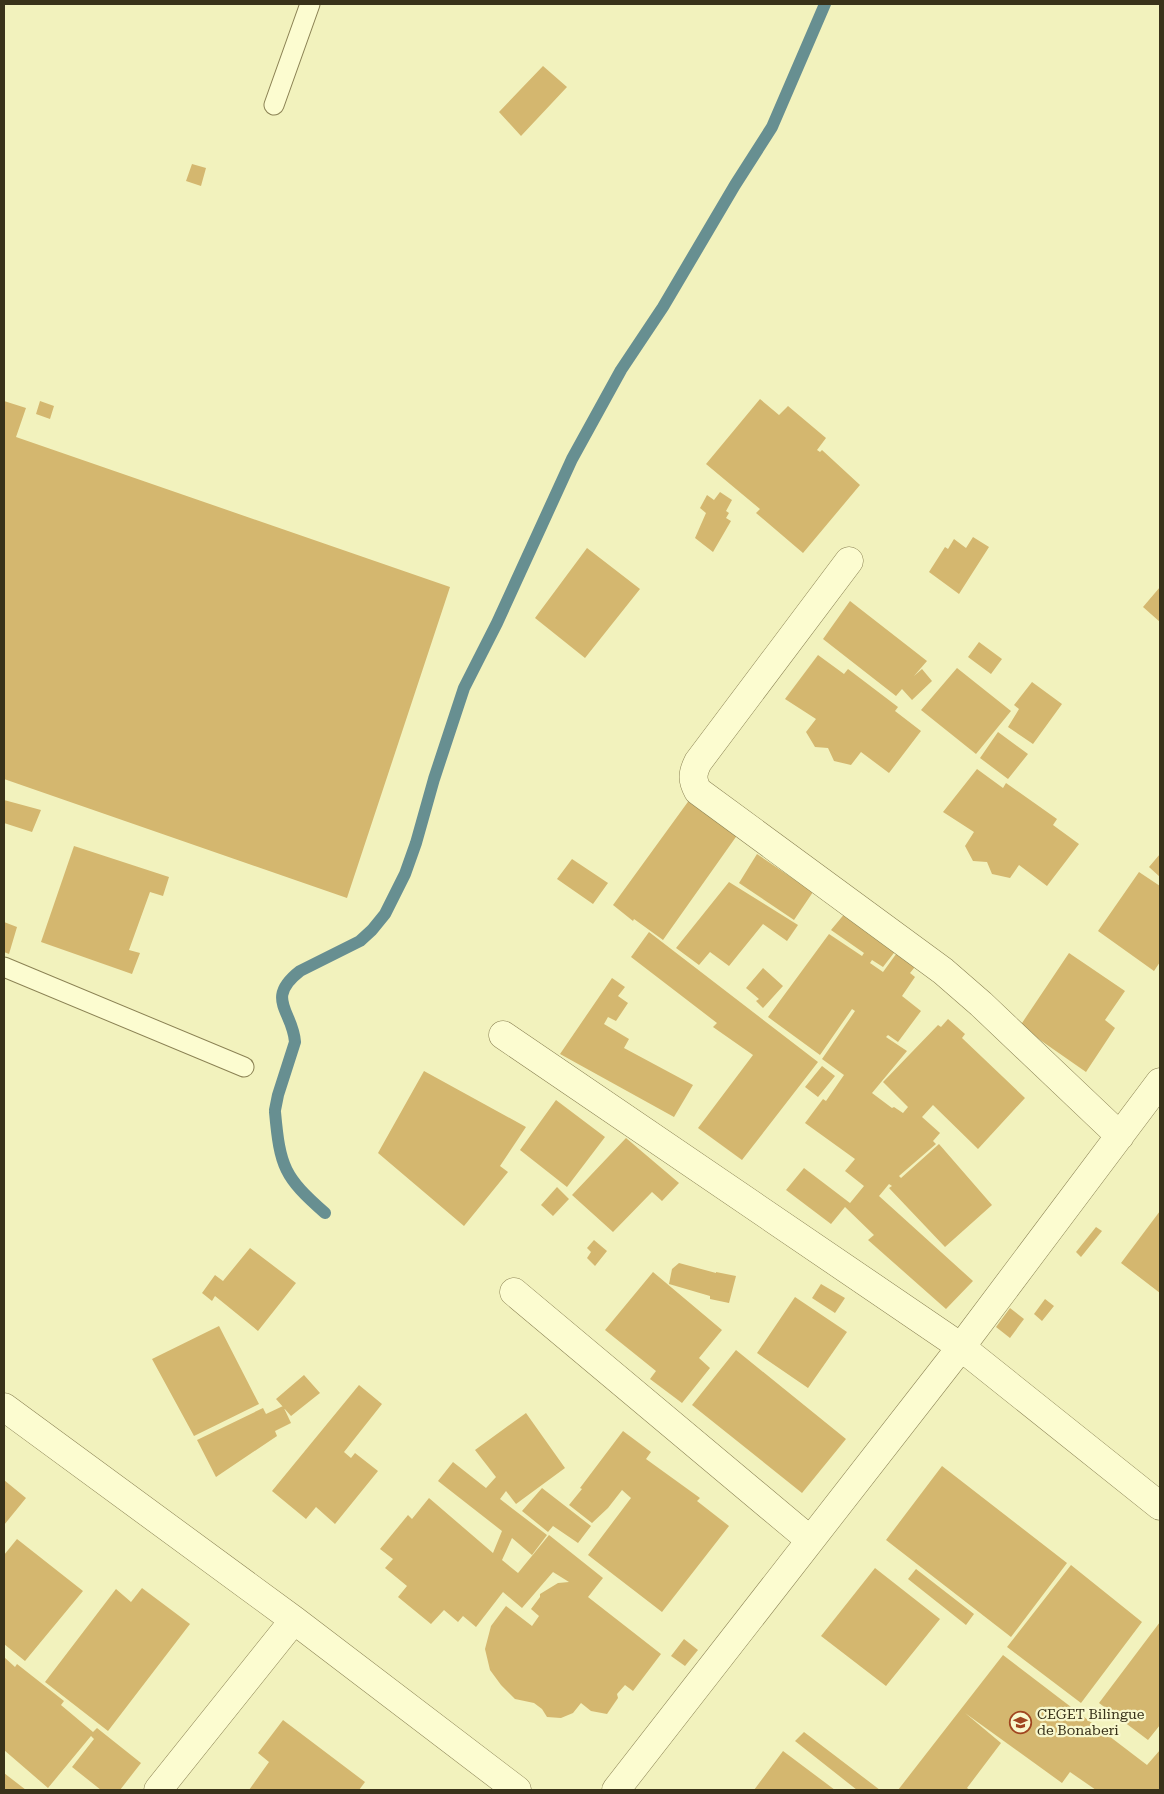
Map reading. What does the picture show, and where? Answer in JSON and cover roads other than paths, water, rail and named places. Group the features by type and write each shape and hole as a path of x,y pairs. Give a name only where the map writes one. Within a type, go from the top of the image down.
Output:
{"street":[{"path":"850,560 698,762 693,772 693,782 698,791 960,985 1120,1136"},
{"path":"503,1036 961,1347 1160,1506"},
{"path":"616,1790 961,1347 1160,1082"},
{"path":"514,1292 810,1540"},
{"path":"4,1407 294,1620 518,1790"},
{"path":"158,1790 294,1620"}],"lane":[{"path":"274,104 310,4"},
{"path":"4,966 244,1067"}],"waterway":[{"path":"275,1110 295,1042 283,1005 284,990 289,981 300,971 360,941 385,914 405,874 416,843 434,779 464,688 497,623 572,459 621,370 663,307 735,185 772,127 825,4"},
{"path":"275,1112 279,1146 286,1170 301,1190 325,1213"}],"place":[{"name":"CEGET Bilingue de Bonaberi","path":"1021,1722"}]}
